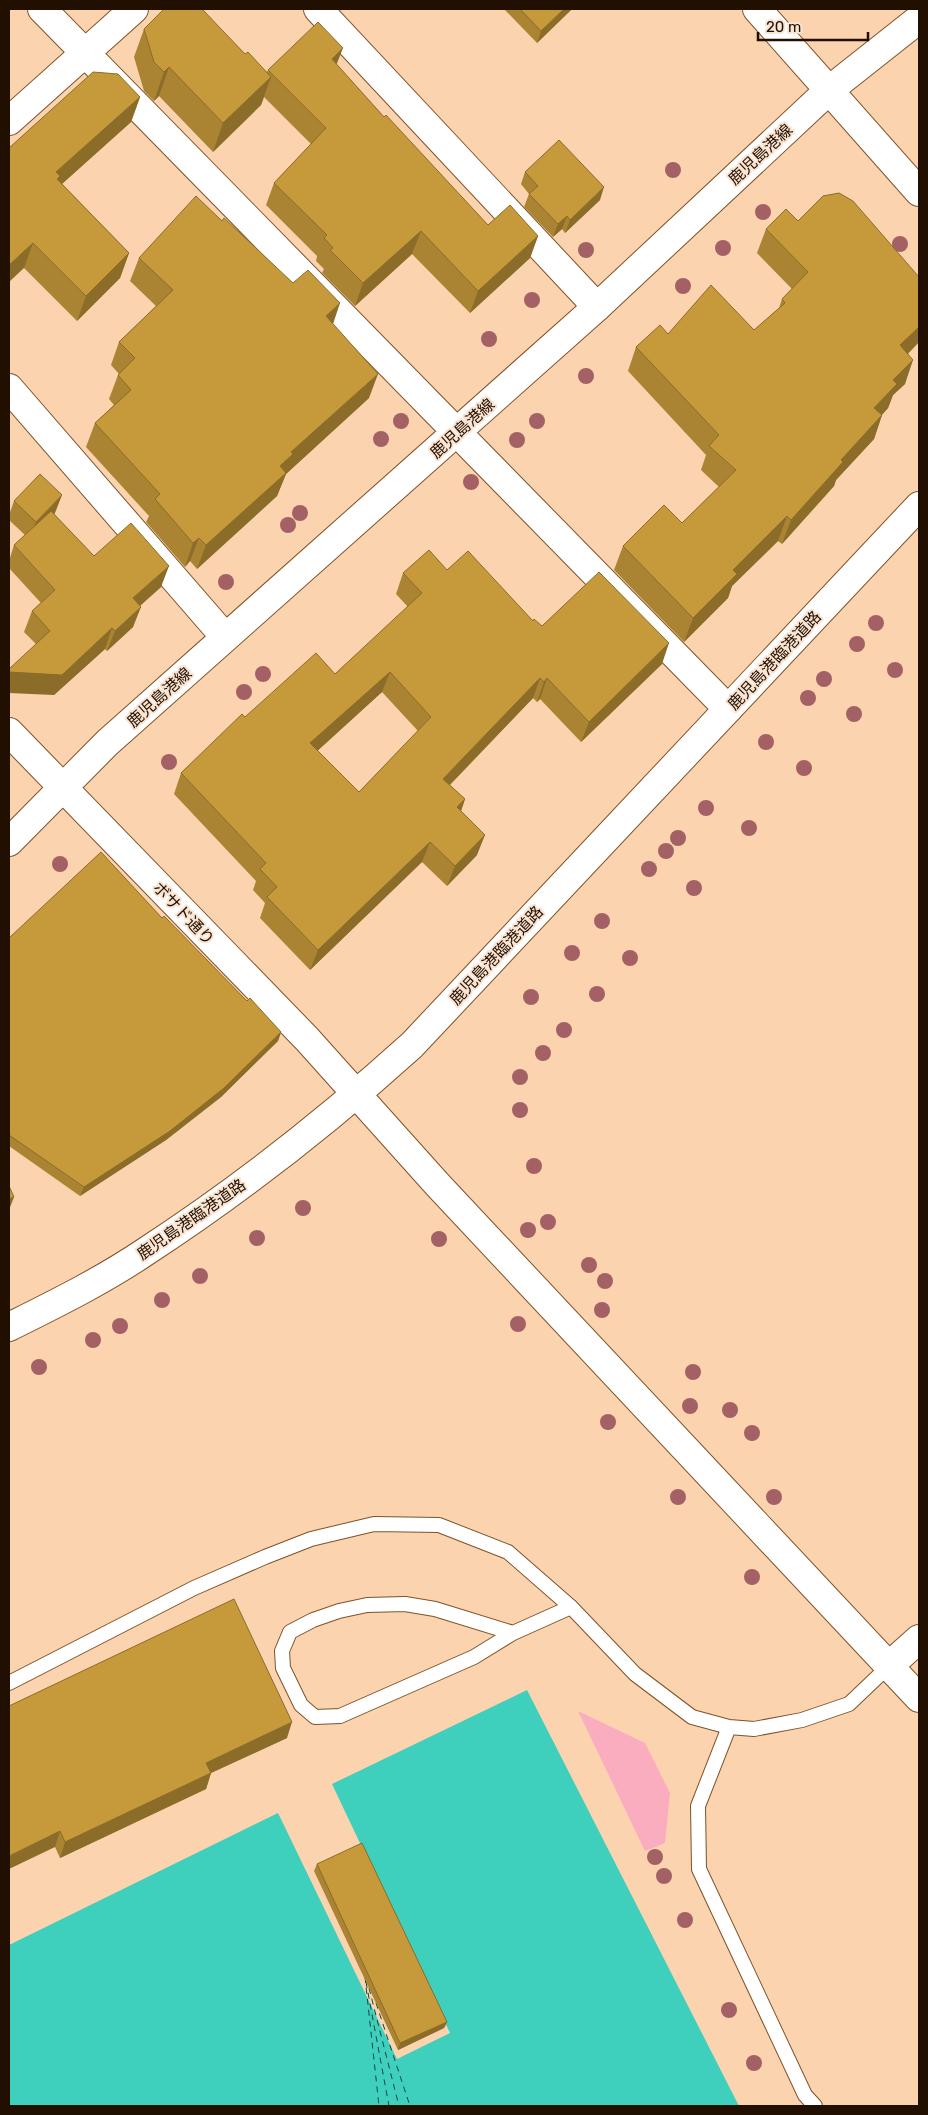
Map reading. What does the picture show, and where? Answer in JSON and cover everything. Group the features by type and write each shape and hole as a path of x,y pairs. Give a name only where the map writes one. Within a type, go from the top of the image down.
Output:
{"street":[{"path":"42,9 728,709"},
{"path":"9,122 134,9"},
{"path":"318,9 597,307"},
{"path":"757,9 919,192"},
{"name":"鹿児島港線","path":"9,842 107,743 597,307 828,90 919,19"},
{"path":"9,388 225,637"},
{"name":"鹿児島港臨港道路","path":"9,1327 64,1300 145,1253 236,1189 357,1095 412,1044 919,506"},
{"name":"ボサド通り","path":"9,732 297,1029 919,1698"},
{"path":"890,1666 919,1639"}],"lane":[{"path":"9,1683 179,1596 265,1557 311,1539 374,1524 438,1525 508,1552 571,1607 635,1674 692,1717 729,1727 754,1729 802,1720 849,1704 890,1666"},
{"path":"514,1633 434,1609 405,1604 367,1605 330,1614 313,1620 290,1632 282,1650 283,1668 301,1705 315,1717 340,1716 474,1657 514,1633 571,1607"},
{"path":"729,1727 698,1806 699,1869 805,2096 815,2106"}],"shaded area":[{"path":"578,1711 645,1743 670,1793 665,1843 645,1851"}],"water":[{"path":"527,1690 739,2106 9,2106 9,1945 278,1813 397,2059 450,2033 332,1784"}],"building":[{"path":"164,9 202,9 245,54 248,52 271,77 223,123 169,67 164,72 154,62 144,29"},
{"path":"520,9 564,9 541,31"},
{"path":"318,22 343,48 332,59 384,117 386,115 488,225 510,205 538,236 478,291 421,231 363,283 330,250 333,248 324,238 327,235 274,183 326,128 268,70"},
{"path":"93,72 118,74 140,97 56,172 60,176 57,179 129,253 86,296 33,243 9,265 9,148"},
{"path":"559,140 604,187 570,220 567,216 558,224 529,194 538,186 525,172"},
{"path":"839,193 853,201 919,277 919,327 900,345 913,360 893,380 897,384 874,408 882,415 841,460 843,462 791,520 787,516 733,570 737,574 693,618 623,546 664,505 682,523 736,470 709,446 719,435 636,347 660,325 668,334 711,285 754,330 785,303 782,299 808,272 766,229 786,209 798,221 823,196"},
{"path":"196,196 222,221 224,218 293,283 308,270 340,303 326,316 378,374 291,452 293,454 280,466 286,473 206,545 199,538 193,543 155,499 160,494 95,423 131,390 118,375 135,358 119,342 173,290 139,258"},
{"path":"40,474 62,495 36,522 14,501"},
{"path":"51,511 94,556 131,523 169,566 133,598 141,607 115,631 112,628 62,675 9,672 9,669 50,631 32,611 55,590 14,545"},
{"path":"429,550 447,570 468,551 533,621 534,619 542,626 599,572 669,643 589,722 547,678 544,682 540,678 443,779 465,799 457,807 485,835 455,866 430,842 318,950 267,897 277,887 260,869 266,863 181,773 242,714 245,717 316,653 335,674 422,593 403,573","holes":["390,672 431,717 359,792 310,743"]},
{"path":"101,852 162,918 164,916 247,1001 250,998 281,1032 224,1088 170,1131 84,1187 9,1135 9,938"},
{"path":"9,1186 14,1197 9,1199"},
{"path":"234,1599 292,1722 206,1763 211,1773 65,1842 60,1831 9,1856 9,1706"},
{"path":"362,1843 447,2022 400,2043 317,1864"}],"ferry route":[{"path":"365,1977 379,2106"},
{"path":"366,1982 389,2106"},
{"path":"369,1988 399,2106"},
{"path":"376,2003 410,2106"}]}
